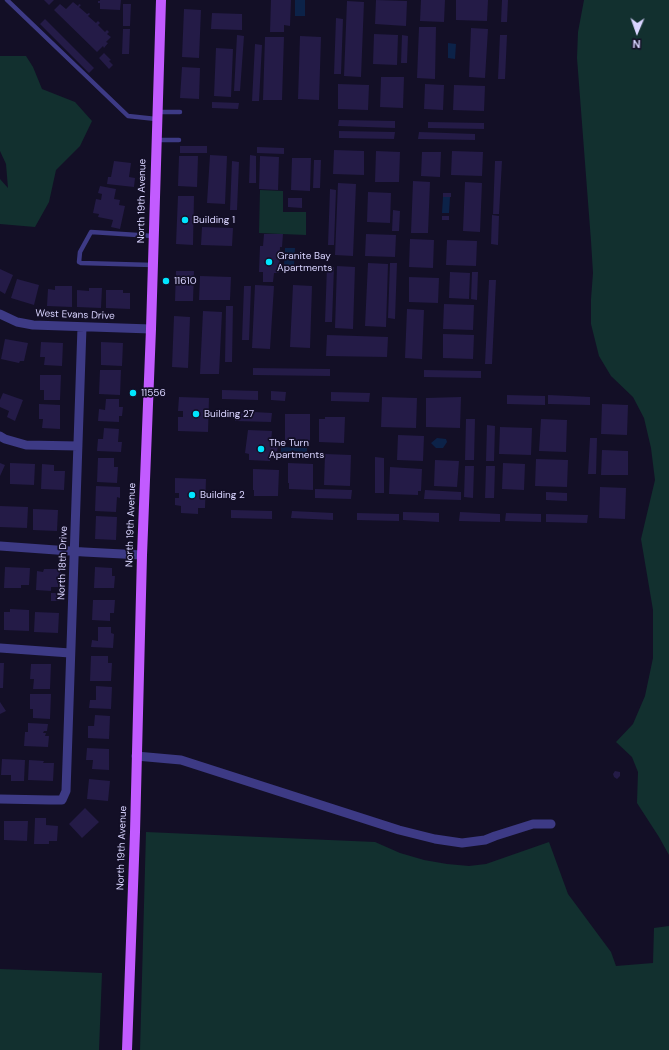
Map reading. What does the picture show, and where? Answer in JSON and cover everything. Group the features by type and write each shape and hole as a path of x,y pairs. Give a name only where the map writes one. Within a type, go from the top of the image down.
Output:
{"main road":[{"name":"North 19th Avenue","path":"127,1050 142,555 151,329 160,0"}],"street":[{"name":"West Evans Drive","path":"0,314 17,322 33,325 151,329"},
{"name":"North 18th Drive","path":"0,799 62,800 66,791 82,327"},
{"path":"0,436 26,445 78,446"},
{"path":"0,546 75,552 142,555"},
{"path":"0,648 70,653"},
{"path":"136,756 181,760 399,830 435,839 462,843 485,840 533,824 551,824"}],"lane":[{"path":"7,0 128,116 180,112"},
{"path":"156,140 179,140"},
{"path":"153,236 91,232 80,252 79,262 153,265"}],"green space":[{"path":"584,0 669,0 669,855 637,803 638,772 632,757 616,742 633,724 645,696 653,658 653,610 641,539 655,480 651,448 644,418 633,397 611,376 599,356 591,324 593,273 577,58 578,32"},
{"path":"0,56 26,56 33,67 42,89 75,102 92,121 80,146 56,170 49,202 35,227 0,224 0,179 8,188 6,164 0,151"},
{"path":"260,190 283,191 283,212 306,212 306,235 259,233"},
{"path":"146,832 375,842 400,853 424,860 469,866 486,864 549,842 568,894 611,952 616,966 653,963 654,928 669,926 669,1050 140,1050"},
{"path":"0,969 102,973 99,1050 0,1050"}],"water":[{"path":"295,0 305,0 305,16 295,16"},
{"path":"448,43 456,44 455,59 448,58"},
{"path":"443,197 450,197 449,213 442,213"},
{"path":"285,248 295,248 294,266 284,266"},
{"path":"437,438 446,439 447,442 443,448 436,448 431,443"},
{"path":"281,447 307,448 307,453 281,452"}],"building":[{"path":"44,0 54,0 49,5"},
{"path":"121,0 120,10 100,9 100,3 98,3 98,1"},
{"path":"271,0 291,0 290,26 284,25 284,32 270,32"},
{"path":"376,0 407,1 406,26 375,24"},
{"path":"421,0 445,0 444,22 420,21"},
{"path":"456,0 488,0 487,21 456,20"},
{"path":"502,0 508,0 507,22 501,22"},
{"path":"347,1 364,2 361,77 344,76"},
{"path":"73,2 78,6 79,4 81,5 79,7 87,14 90,14 88,16 96,23 98,21 100,23 98,25 105,32 107,30 109,32 107,34 111,37 106,42 108,43 104,48 103,46 97,52 54,10 60,4 66,9"},
{"path":"123,4 131,4 130,26 123,26"},
{"path":"184,9 201,10 199,58 182,57"},
{"path":"212,13 242,14 242,30 211,29"},
{"path":"336,18 343,19 341,74 334,74"},
{"path":"45,19 94,68 89,73 40,24"},
{"path":"419,27 436,27 435,79 417,78"},
{"path":"471,28 488,29 485,78 469,77"},
{"path":"123,29 130,29 129,54 122,54"},
{"path":"374,34 398,35 397,65 373,64"},
{"path":"237,35 244,36 240,91 234,91"},
{"path":"402,35 408,36 407,63 401,63"},
{"path":"500,35 507,35 505,79 498,79"},
{"path":"300,36 321,37 319,100 298,99"},
{"path":"265,37 284,37 282,100 263,100"},
{"path":"255,44 262,45 259,101 252,101"},
{"path":"216,48 233,49 231,97 214,96"},
{"path":"104,53 111,60 109,61 113,65 109,69 99,58"},
{"path":"182,67 200,68 199,99 180,98"},
{"path":"381,77 404,77 403,108 380,107"},
{"path":"338,84 369,85 368,110 338,109"},
{"path":"425,84 444,85 443,110 424,109"},
{"path":"454,85 485,86 484,111 453,110"},
{"path":"212,102 239,103 238,109 212,108"},
{"path":"339,120 395,121 395,128 338,126"},
{"path":"428,122 484,123 484,129 428,128"},
{"path":"339,131 395,132 394,139 339,138"},
{"path":"419,132 475,134 475,140 418,139"},
{"path":"180,146 207,146 207,153 180,153"},
{"path":"257,147 284,148 284,154 257,153"},
{"path":"334,150 364,151 364,175 333,174"},
{"path":"376,151 400,152 399,182 375,182"},
{"path":"452,151 483,152 482,176 451,175"},
{"path":"422,152 441,152 440,177 421,176"},
{"path":"210,155 227,156 225,204 207,203"},
{"path":"250,155 256,156 256,183 249,183"},
{"path":"179,156 198,156 197,187 178,186"},
{"path":"260,156 279,157 278,190 259,189"},
{"path":"292,158 311,158 310,191 291,190"},
{"path":"314,160 321,160 320,188 313,188"},
{"path":"114,161 131,163 129,177 135,178 134,187 107,184 108,177 111,177"},
{"path":"232,161 239,162 237,210 230,210"},
{"path":"495,161 502,161 499,214 493,214"},
{"path":"413,181 430,182 428,233 411,233"},
{"path":"465,182 482,183 480,232 463,231"},
{"path":"338,183 356,184 353,256 335,255"},
{"path":"100,186 116,189 114,199 120,200 119,205 125,206 120,229 111,227 113,220 98,217 99,214 93,213 96,199 101,200 102,194 98,193"},
{"path":"330,189 336,190 334,245 328,245"},
{"path":"368,192 391,193 390,223 367,222"},
{"path":"443,193 451,193 451,197 443,197"},
{"name":"Building 1","path":"178,196 194,196 193,245 176,244"},
{"path":"288,198 302,198 302,208 288,207"},
{"path":"393,210 400,211 399,231 392,231"},
{"path":"492,215 499,216 498,245 491,244"},
{"path":"442,216 449,216 449,220 442,220"},
{"path":"202,227 233,228 232,246 201,245"},
{"name":"Granite Bay Apartments","path":"264,234 283,234 282,247 280,247 279,273 274,273 273,282 263,282 263,272 259,272 260,246 263,246"},
{"path":"366,234 396,235 395,257 365,256"},
{"path":"410,239 434,240 433,268 409,267"},
{"path":"447,240 477,241 476,266 446,265"},
{"path":"368,263 388,264 386,327 365,326"},
{"path":"390,263 397,263 395,319 388,318"},
{"path":"327,266 334,267 332,322 325,322"},
{"path":"337,266 355,267 353,329 335,328"},
{"path":"0,269 13,275 5,294 0,291"},
{"path":"176,271 194,271 193,301 175,301"},
{"path":"450,272 470,273 469,299 449,298"},
{"path":"472,272 478,272 477,300 471,299"},
{"path":"200,276 231,277 230,300 199,300"},
{"path":"409,277 439,278 438,303 409,302"},
{"path":"17,279 39,285 34,305 11,298"},
{"path":"489,280 496,280 492,364 485,364"},
{"path":"255,285 274,286 270,349 252,348"},
{"path":"293,285 312,286 310,348 290,347"},
{"path":"55,286 72,286 72,307 47,306 48,289 55,290"},
{"path":"244,286 251,286 249,340 242,340"},
{"path":"89,288 102,288 101,308 77,307 77,290 89,291"},
{"path":"106,290 123,290 123,293 130,293 130,309 106,308"},
{"path":"444,304 474,305 473,330 443,329"},
{"path":"226,306 233,306 232,362 225,362"},
{"path":"407,309 424,310 422,359 405,358"},
{"path":"203,311 222,312 219,374 200,374"},
{"path":"174,316 190,317 188,368 172,367"},
{"path":"443,334 474,335 473,359 443,358"},
{"path":"327,335 388,337 387,357 326,356"},
{"path":"5,339 28,343 24,361 20,361 19,363 1,359"},
{"path":"41,342 63,343 62,366 44,365 45,357 40,357"},
{"path":"101,342 123,343 122,366 101,365"},
{"path":"253,368 330,369 330,376 253,375"},
{"path":"100,370 121,370 120,395 99,394"},
{"path":"424,370 481,371 481,378 424,377"},
{"path":"40,375 61,375 60,400 44,400 44,390 40,390"},
{"path":"222,390 258,391 258,400 222,399"},
{"path":"271,391 286,392 285,401 271,400"},
{"path":"331,392 370,393 369,402 331,401"},
{"path":"3,393 23,400 15,421 7,417 9,411 0,407 0,400"},
{"path":"507,395 545,396 545,405 507,404"},
{"path":"548,395 590,397 590,405 548,404"},
{"name":"Building 27","path":"179,397 209,398 208,432 178,431 178,417 183,417 183,411 178,411"},
{"path":"382,397 417,398 416,428 381,427"},
{"path":"461,397 460,428 426,427 426,398"},
{"path":"106,399 119,399 119,407 123,407 122,416 119,416 119,422 98,421 99,409 105,410"},
{"path":"39,404 60,405 60,429 42,428 43,419 39,419"},
{"path":"602,404 628,405 627,435 601,434"},
{"path":"235,411 272,413 271,422 235,421"},
{"path":"285,414 310,414 310,441 285,440"},
{"path":"325,417 345,417 344,443 319,442 319,419 325,419"},
{"path":"466,419 475,419 474,460 465,460"},
{"path":"541,419 567,420 566,452 539,451"},
{"path":"487,425 495,426 494,461 486,461"},
{"path":"500,427 532,428 531,455 499,454"},
{"path":"104,428 119,429 118,442 122,442 121,452 97,451 98,439 103,439"},
{"name":"The Turn Apartments","path":"248,430 272,431 271,442 278,442 277,454 270,454 270,461 249,460 249,454 245,453"},
{"path":"398,435 424,436 423,461 397,460"},
{"path":"590,438 597,438 596,474 588,474"},
{"path":"602,450 628,451 628,475 601,475"},
{"path":"325,454 351,455 350,486 324,485"},
{"path":"375,457 384,458 384,493 375,493"},
{"path":"98,458 114,458 114,467 118,467 117,483 97,482"},
{"path":"536,459 568,460 567,487 535,486"},
{"path":"435,460 459,461 457,487 434,486"},
{"path":"0,463 5,465 0,476"},
{"path":"10,463 35,464 34,485 10,484"},
{"path":"288,463 313,464 313,490 289,489"},
{"path":"503,463 525,464 524,490 502,489"},
{"path":"42,464 54,465 54,471 65,471 64,490 41,489"},
{"path":"465,466 474,466 473,498 464,497"},
{"path":"486,466 495,466 494,498 485,498"},
{"path":"390,467 422,469 421,491 418,491 418,495 389,494"},
{"path":"253,469 279,470 278,496 254,496"},
{"name":"Building 2","path":"175,478 206,479 205,508 198,508 198,514 181,513 181,506 175,505 175,498 179,498 179,493 175,493"},
{"path":"96,486 120,487 120,498 117,497 116,512 95,511"},
{"path":"600,487 626,488 625,519 599,518"},
{"path":"315,489 352,490 351,499 315,498"},
{"path":"425,490 461,492 461,500 424,499"},
{"path":"546,492 567,493 567,501 546,500"},
{"path":"0,506 28,507 27,528 0,527"},
{"path":"33,509 58,510 57,531 33,530"},
{"path":"231,510 272,511 272,519 231,518"},
{"path":"292,511 333,513 333,520 291,518"},
{"path":"403,512 439,513 439,522 403,520"},
{"path":"460,512 500,514 500,522 459,521"},
{"path":"357,513 399,514 399,521 357,520"},
{"path":"506,513 541,514 541,522 505,521"},
{"path":"546,514 588,515 587,523 546,522"},
{"path":"96,516 117,517 116,540 95,539"},
{"path":"5,567 30,568 29,585 21,585 21,588 4,588"},
{"path":"95,567 112,568 112,576 115,576 114,588 94,588"},
{"path":"44,569 61,569 60,587 51,587 51,591 36,590 37,571 43,572"},
{"path":"51,593 60,593 59,601 51,601"},
{"path":"93,600 115,600 114,613 110,613 110,621 92,620"},
{"path":"10,609 29,610 29,631 4,630 4,612 10,612"},
{"path":"35,612 59,613 58,633 34,632"},
{"path":"98,627 111,627 111,633 114,634 113,648 91,647 92,640 98,641"},
{"path":"91,656 108,656 108,663 112,663 111,681 90,681"},
{"path":"0,663 4,663 3,688 0,688"},
{"path":"31,664 51,664 50,689 33,689 34,679 30,679"},
{"path":"96,686 112,687 111,709 89,708 90,700 96,700"},
{"path":"30,694 51,694 50,719 33,718 33,709 30,709"},
{"path":"0,702 6,711 0,714"},
{"path":"95,715 110,716 109,739 88,738 88,726 94,726"},
{"path":"28,723 48,724 47,731 44,731 43,733 46,733 45,736 49,736 48,747 24,746 25,732 28,732"},
{"path":"87,748 109,749 109,770 92,769 93,760 86,760"},
{"path":"2,759 25,760 24,781 11,781 11,775 1,775"},
{"path":"29,760 44,761 43,763 54,763 53,781 28,780"},
{"path":"615,771 620,772 620,776 617,779 613,774"},
{"path":"89,779 110,781 108,801 87,799"},
{"path":"85,808 99,822 82,838 69,824"},
{"path":"35,818 46,818 46,825 58,826 57,841 49,841 49,844 34,844"},
{"path":"4,821 28,821 27,841 4,840"}],"place":[{"name":"Building 1","path":"185,220"},
{"name":"Granite Bay Apartments","path":"269,262"},
{"name":"11610","path":"166,281"},
{"name":"11556","path":"133,393"},
{"name":"Building 27","path":"196,414"},
{"name":"The Turn Apartments","path":"261,449"},
{"name":"Building 2","path":"192,495"}]}
